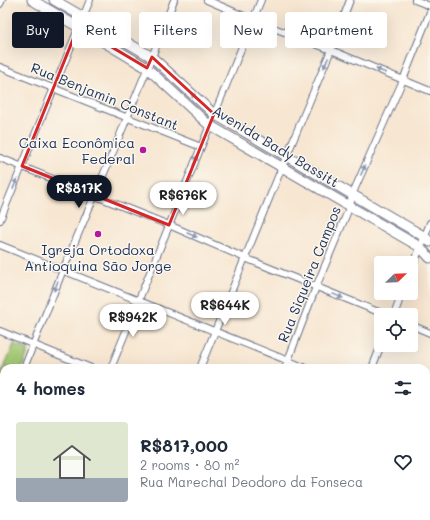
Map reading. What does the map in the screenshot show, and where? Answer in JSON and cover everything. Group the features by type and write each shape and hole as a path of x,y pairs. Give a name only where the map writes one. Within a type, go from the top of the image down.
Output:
{"main road":[{"name":"Avenida Bady Bassitt","path":"32,0 72,23"},
{"name":"Avenida Bady Bassitt","path":"54,0 76,12"},
{"name":"Avenida Bady Bassitt","path":"131,44 152,56 214,114 427,239"},
{"name":"Avenida Bady Bassitt","path":"114,48 147,68 210,125 420,247 430,258"}],"street":[{"path":"0,4 2,0"},
{"path":"85,12 90,0"},
{"path":"26,364 174,0"},
{"path":"207,0 235,12"},
{"path":"256,12 261,0"},
{"path":"202,364 286,156 331,50 350,0"},
{"path":"415,0 430,6"},
{"name":"Rua Siqueira Campos","path":"287,364 316,287 350,206 352,195 403,80 430,12"},
{"path":"277,29 430,91"},
{"path":"0,220 72,42"},
{"path":"113,364 241,48"},
{"name":"Rua Benjamin Constant","path":"0,67 201,147"},
{"path":"0,158 374,310"},
{"path":"417,256 420,247 427,239 430,223"},
{"path":"0,245 296,364"},
{"path":"418,328 430,333"},
{"path":"0,331 81,364"},
{"path":"374,364 378,352"}],"highlighted area":[{"path":"78,27 147,68 152,57 214,114 169,225 22,166"}],"green space":[{"path":"14,344 29,350 24,364 5,364"}],"place":[{"name":"Caixa Econômica Federal","path":"143,150"},
{"name":"Igreja Ortodoxa Antioquina São Jorge","path":"98,234"}]}
